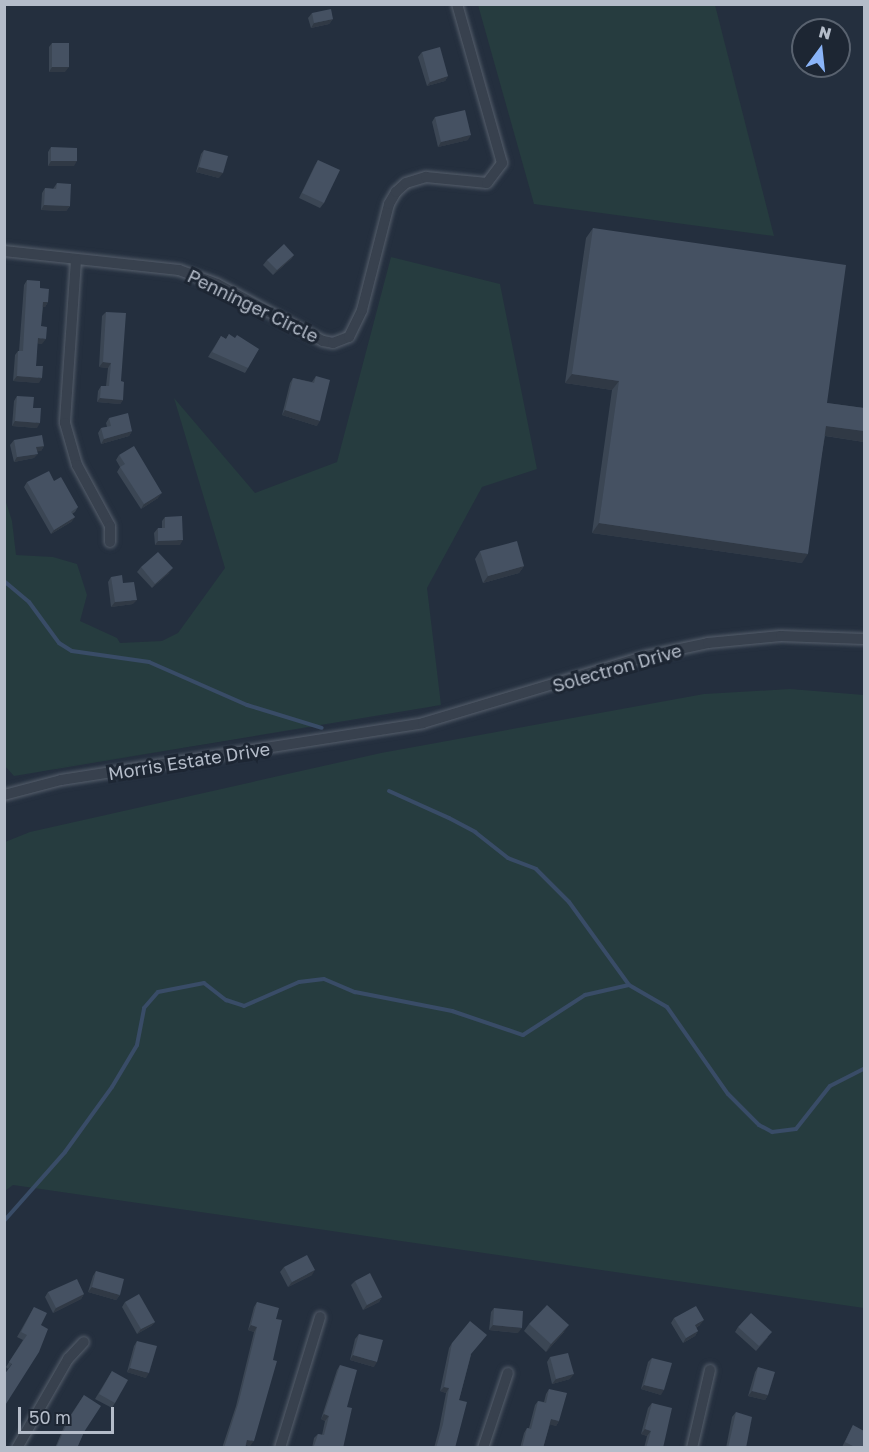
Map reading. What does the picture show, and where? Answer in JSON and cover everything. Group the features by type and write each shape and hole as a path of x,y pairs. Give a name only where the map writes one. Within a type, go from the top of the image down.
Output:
{"street":[{"name":"Penninger Circle","path":"4,251 178,270 217,284 323,341 349,337 362,310 389,204 396,192 406,183 426,177 487,183 502,163 457,4"},
{"path":"76,260 65,423 76,465 110,526 110,542"},
{"name":"Solectron Drive","path":"375,733 474,710 647,656 708,643 781,636 864,639"},
{"name":"Morris Estate Drive","path":"4,795 62,780 375,733"},
{"path":"280,1448 320,1317"},
{"path":"17,1448 68,1359 84,1342"},
{"path":"692,1448 710,1370"},
{"path":"483,1448 508,1373"}],"green space":[{"path":"478,5 715,5 774,236 534,204"},
{"path":"391,257 500,284 537,469 482,487 427,588 441,705 14,776 4,765 5,499 12,521 16,555 53,557 77,564 87,595 80,621 117,638 120,643 162,641 178,633 225,568 174,398 255,493 337,462"},
{"path":"790,689 864,695 864,1308 13,1185 5,1191 5,842 30,832 381,753 704,694"}],"building":[{"path":"331,9 333,19 314,23 312,13"},
{"path":"52,43 69,43 69,67 52,67"},
{"path":"440,47 448,76 430,82 422,52"},
{"path":"465,110 471,135 441,142 435,117"},
{"path":"51,147 77,148 77,161 51,161"},
{"path":"204,150 228,156 223,173 199,167"},
{"path":"318,160 340,170 324,203 302,193"},
{"path":"57,183 71,184 70,206 44,205 45,188 56,189"},
{"path":"593,228 846,265 827,403 864,408 864,431 826,426 808,554 599,523 619,381 572,374"},
{"path":"284,244 294,255 277,270 267,260"},
{"path":"27,280 40,281 40,288 49,289 48,302 43,302 41,326 47,327 46,339 38,338 36,366 43,366 42,378 17,376 18,351 23,351"},
{"path":"106,312 126,313 121,381 124,382 123,400 100,398 101,386 109,386 111,363 103,362"},
{"path":"229,334 235,338 237,335 259,349 248,368 212,352 221,336 226,339"},
{"path":"316,376 330,380 320,421 285,410 293,378 314,383"},
{"path":"17,396 34,397 33,408 41,408 40,423 15,421"},
{"path":"128,413 132,431 104,439 101,428 111,426 109,418"},
{"path":"42,435 44,446 36,447 38,454 17,457 14,440"},
{"path":"134,446 162,493 144,504 120,467 125,464 119,455"},
{"path":"49,471 54,481 61,477 78,507 71,512 75,517 54,530 27,482"},
{"path":"182,516 183,540 158,541 158,528 165,528 165,517"},
{"path":"517,541 524,566 488,576 480,551"},
{"path":"158,552 173,568 155,584 141,567"},
{"path":"122,575 123,583 134,582 137,600 115,602 111,577"},
{"path":"307,1255 315,1270 292,1282 284,1267"},
{"path":"96,1271 124,1279 120,1295 92,1287"},
{"path":"370,1273 382,1297 367,1305 355,1281"},
{"path":"77,1279 84,1294 56,1308 48,1292"},
{"path":"139,1294 155,1322 141,1329 125,1302"},
{"path":"257,1302 279,1308 276,1319 282,1320 273,1360 277,1361 254,1441 247,1440 245,1448 224,1448 239,1401 257,1327 251,1325"},
{"path":"547,1305 569,1325 551,1344 529,1324"},
{"path":"696,1306 704,1320 695,1325 698,1331 686,1338 674,1318"},
{"path":"34,1307 47,1313 41,1325 48,1329 39,1352 4,1407 4,1375 12,1364 9,1362 27,1335 21,1332"},
{"path":"494,1308 523,1311 522,1328 493,1325"},
{"path":"751,1313 772,1332 759,1346 738,1327"},
{"path":"470,1321 487,1335 471,1354 459,1400 467,1402 455,1448 436,1448 449,1388 444,1387 452,1343"},
{"path":"359,1334 383,1340 377,1362 353,1355"},
{"path":"137,1341 157,1346 149,1373 130,1368"},
{"path":"568,1353 574,1374 556,1379 550,1357"},
{"path":"652,1358 672,1363 664,1390 644,1385"},
{"path":"340,1365 357,1370 347,1407 352,1408 343,1448 319,1448 314,1446 318,1434 324,1435 329,1416 324,1414"},
{"path":"758,1367 775,1372 768,1395 752,1391"},
{"path":"112,1371 128,1380 115,1403 99,1394"},
{"path":"549,1389 567,1393 559,1421 551,1419 543,1448 522,1448 527,1428 531,1429 538,1401 546,1403"},
{"path":"84,1395 101,1406 84,1432 77,1448 56,1448 70,1417"},
{"path":"652,1403 672,1408 663,1448 646,1448 651,1431 645,1429"},
{"path":"736,1412 752,1417 746,1448 728,1448"},
{"path":"853,1425 864,1431 864,1448 857,1448 845,1442"}],"waterway":[{"path":"4,581 29,602 59,643 72,651 149,662 247,705 322,728"},
{"path":"389,791 449,818 475,832 508,858 536,869 569,902 629,985 667,1007 728,1094 759,1125 772,1132 796,1129 830,1086 864,1069"},
{"path":"4,1221 65,1152 112,1087 137,1045 144,1008 158,992 204,983 226,1000 244,1006 299,982 324,979 355,992 452,1011 523,1035 585,995 629,985"}]}
